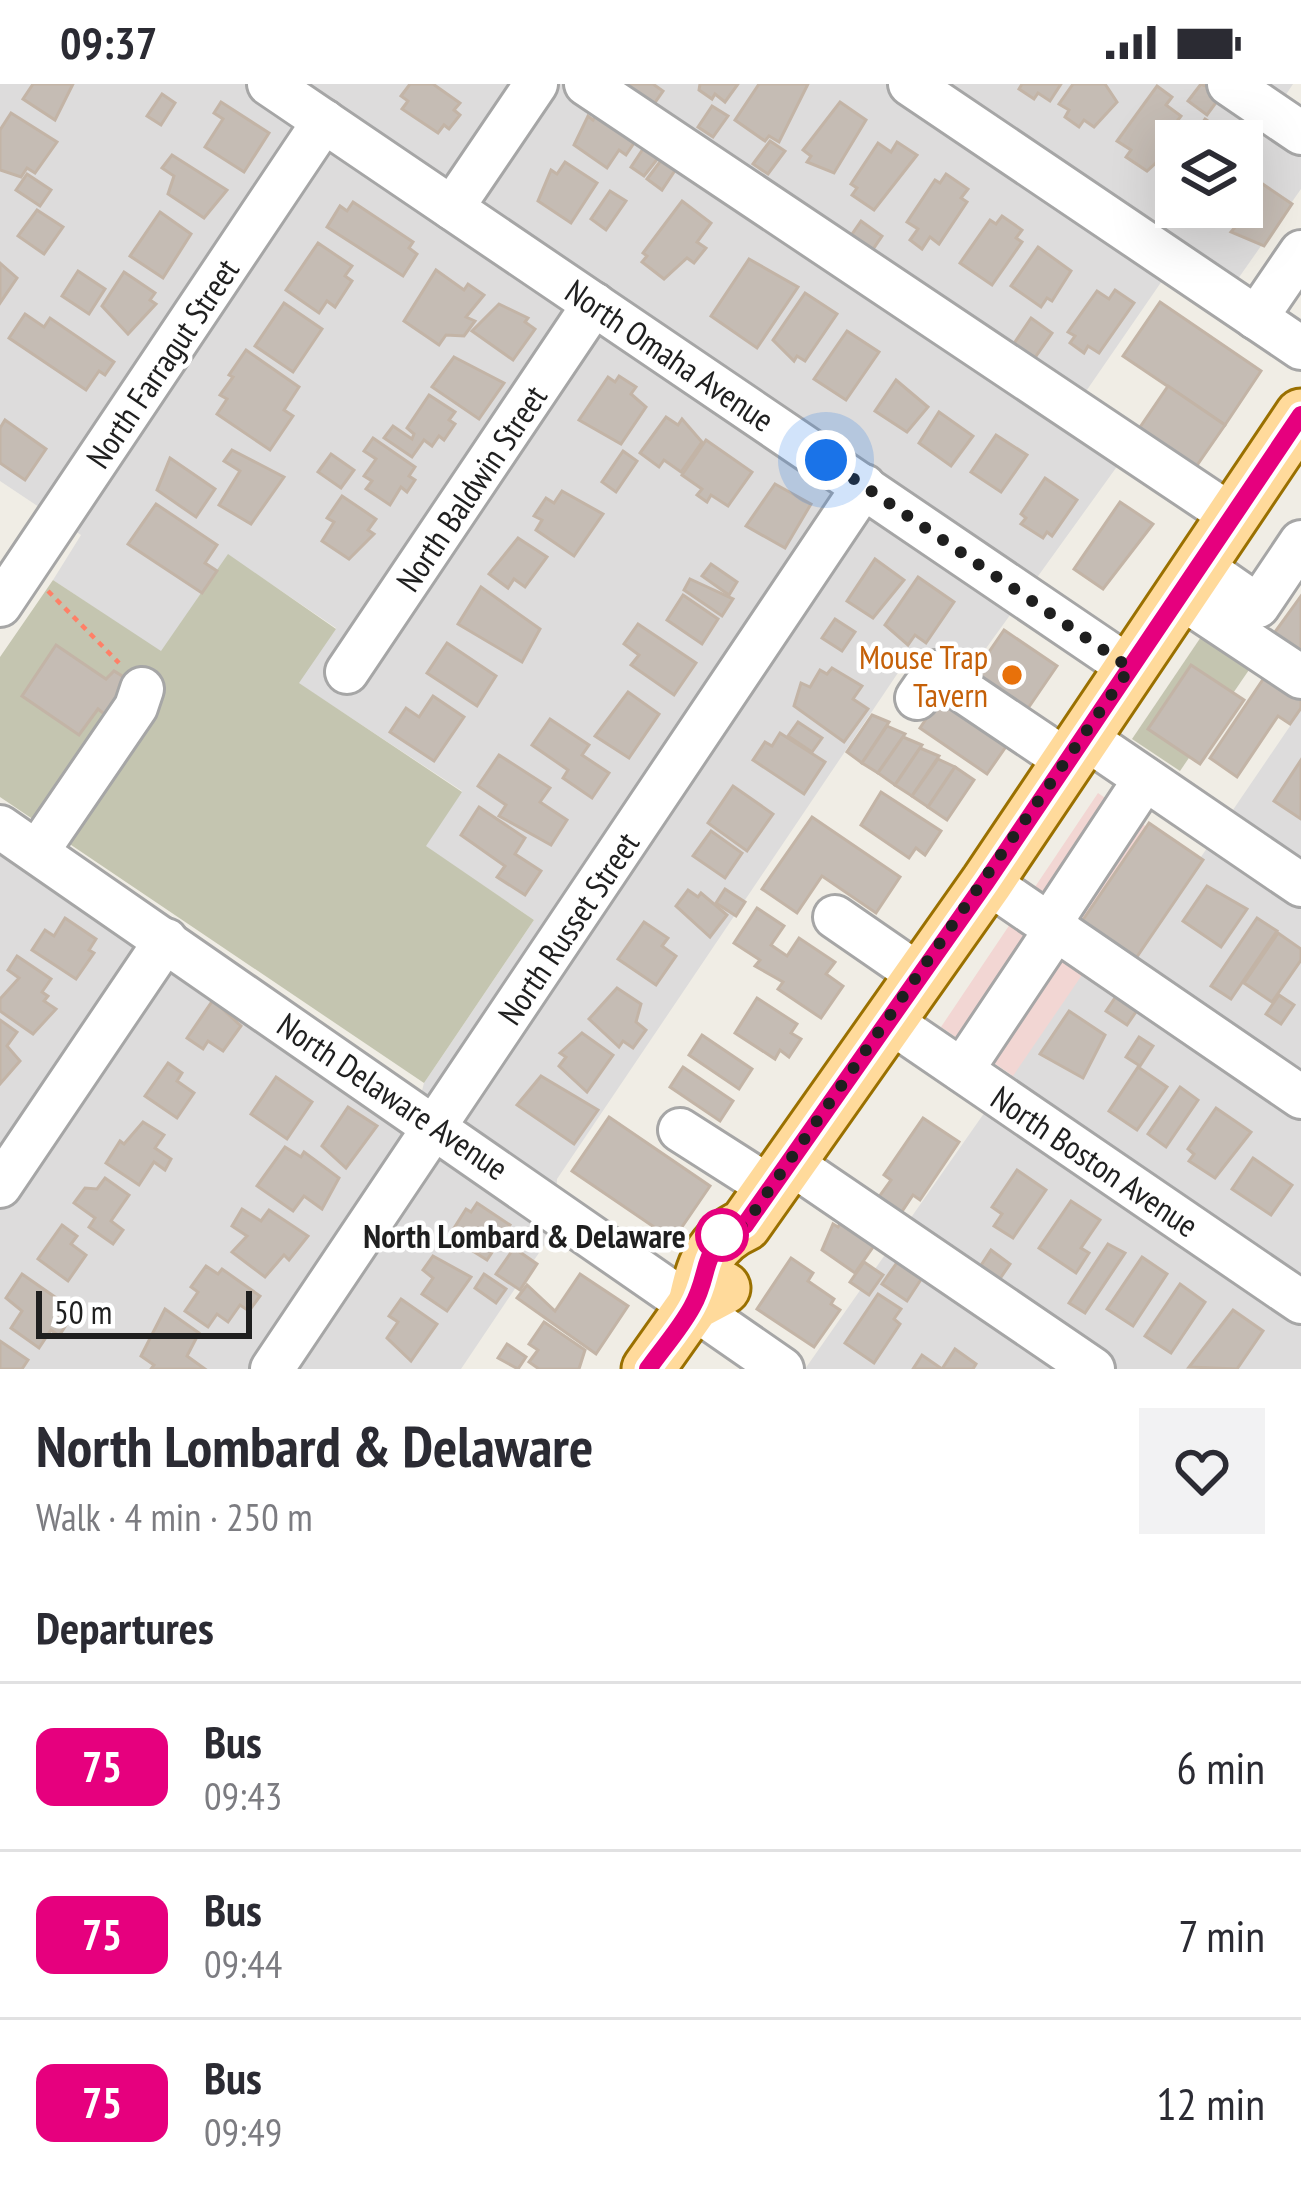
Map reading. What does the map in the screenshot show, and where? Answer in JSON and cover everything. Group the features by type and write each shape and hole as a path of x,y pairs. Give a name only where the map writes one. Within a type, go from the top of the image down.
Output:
{"main road":[{"path":"648,1369 694,1304 703,1265 722,1235 768,1192 986,882 1232,516 1293,444"}],"street":[{"name":"North Omaha Avenue","path":"269,84 1130,668"},
{"path":"452,208 536,84"},
{"path":"586,84 1232,516"},
{"path":"910,84 1301,348"},
{"path":"1229,84 1301,133"},
{"name":"North Farragut Street","path":"10,580 324,121"},
{"path":"1256,318 1301,252"},
{"name":"North Baldwin Street","path":"347,672 594,304"},
{"name":"North Russet Street","path":"272,1369 864,486"},
{"path":"1189,581 1258,606 1301,542"},
{"path":"1189,581 1301,677"},
{"path":"917,698 935,672 1075,749 1145,779 1301,885"},
{"path":"37,852 136,706 142,689"},
{"path":"962,1070 1056,929 1058,911 1145,779"},
{"name":"North Delaware Avenue","path":"0,827 436,1124 782,1369"},
{"path":"986,882 1301,1097"},
{"path":"835,917 919,975"},
{"path":"0,1186 166,940"},
{"name":"North Boston Avenue","path":"888,1020 1301,1302"},
{"path":"680,1130 768,1192 1093,1369"}],"path":[{"path":"10,580 67,605 142,689"}],"shaded area":[{"path":"0,84 1293,84 1279,105 1301,121 1301,189 1214,313 1164,278 1069,416 1126,454 961,683 912,652 557,1179 555,1229 461,1369 0,1369 0,847 412,1129 424,1083 534,920 425,846 462,791 298,683 336,628 228,555 161,652 53,580 81,535 0,481"},
{"path":"228,554 336,629 299,683 462,792 426,846 534,920 424,1083 0,797 0,657 53,580 161,651"},
{"path":"1205,631 1253,664 1180,771 1132,739"},
{"path":"1301,710 1301,1369 805,1369 1097,952 1124,970"},
{"path":"1098,793 1197,862 1097,953 1013,1076 941,1027"}],"building":[{"path":"33,84 73,84 55,120 23,99"},
{"path":"410,84 433,84 460,103 454,110 460,115 449,129 444,125 438,133 402,109 408,101 401,96"},
{"path":"631,84 653,84 663,91 647,114 623,97"},
{"path":"700,84 738,84 725,102 699,90"},
{"path":"759,84 808,84 779,142 769,136 765,141 735,120"},
{"path":"1022,84 1061,84 1050,101 1038,93 1034,99 1019,89"},
{"path":"1073,84 1105,84 1117,102 1094,127 1084,120 1079,127 1065,117 1069,110 1059,104"},
{"path":"1201,84 1223,93 1207,115 1188,101"},
{"path":"1157,86 1172,97 1166,105 1181,116 1155,120 1155,164 1147,171 1126,157 1131,150 1117,141"},
{"path":"162,94 175,103 161,125 147,116"},
{"path":"221,102 269,133 244,172 205,147 223,119 214,113"},
{"path":"840,102 866,120 834,173 807,162 811,156 803,150"},
{"path":"712,106 728,116 713,137 698,127"},
{"path":"601,107 636,140 626,155 619,150 607,168 574,145 588,116 593,120"},
{"path":"11,113 57,142 35,173 27,168 21,177 0,170 0,130"},
{"path":"770,141 785,151 768,174 753,164"},
{"path":"897,142 917,155 874,210 852,195 857,188 851,184 878,143 891,152"},
{"path":"645,146 659,157 644,176 631,167"},
{"path":"172,155 227,190 204,218 168,194 174,176 162,168"},
{"path":"662,159 676,169 662,190 647,179"},
{"path":"565,162 597,183 571,223 538,201 551,170 557,174"},
{"path":"27,174 51,190 40,206 16,190"},
{"path":"946,174 968,189 961,198 967,202 939,244 930,237 922,249 910,240 918,229 907,222 935,180 940,183"},
{"path":"1263,184 1292,204 1264,246 1231,232 1263,228"},
{"path":"610,191 626,201 606,230 591,219"},
{"path":"682,201 711,223 697,242 706,248 694,263 687,258 664,279 642,262 647,256 643,253"},
{"path":"353,202 413,242 409,248 417,254 403,276 327,227 340,206 347,211"},
{"path":"37,210 63,227 44,254 18,236"},
{"path":"160,212 191,234 163,278 130,256"},
{"path":"1002,216 1022,230 1016,238 1022,242 992,285 960,263 990,220 996,224"},
{"path":"861,221 882,236 867,258 846,243"},
{"path":"318,243 352,266 345,276 352,281 335,307 327,301 319,313 286,290"},
{"path":"1038,247 1071,271 1052,301 1047,298 1041,307 1011,286"},
{"path":"749,259 798,287 757,348 711,316"},
{"path":"0,263 17,278 0,303"},
{"path":"436,270 464,290 468,284 484,295 466,317 475,321 464,336 446,335 439,345 404,321"},
{"path":"78,271 105,289 89,314 62,296"},
{"path":"124,272 155,293 150,300 156,304 128,334 102,306"},
{"path":"1115,290 1134,303 1099,353 1088,346 1084,353 1070,343 1075,336 1068,332 1097,291 1109,299"},
{"path":"805,293 837,314 805,361 797,356 794,361 773,340"},
{"path":"1160,302 1261,371 1225,425 1123,356"},
{"path":"284,303 322,329 293,372 255,346"},
{"path":"499,304 528,318 525,322 535,329 513,360 472,331"},
{"path":"25,314 44,327 50,318 114,362 105,375 99,371 86,390 9,338"},
{"path":"1031,318 1052,333 1027,369 1007,354"},
{"path":"847,331 879,352 846,400 814,379"},
{"path":"246,350 299,387 284,410 293,416 270,450 217,414 227,399 220,395 233,377 229,375"},
{"path":"454,357 504,383 479,419 432,387"},
{"path":"619,376 636,387 631,394 646,407 621,444 579,420 608,377 615,382"},
{"path":"896,380 928,407 907,432 875,411"},
{"path":"1168,386 1225,425 1191,474 1134,436"},
{"path":"429,395 455,412 449,420 455,424 444,440 439,436 432,446 424,440 412,457 384,438 393,426 412,439 414,434 407,428"},
{"path":"939,412 973,436 951,466 919,443"},
{"path":"666,417 678,425 682,419 702,442 681,472 664,460 659,467 640,453"},
{"path":"5,420 46,449 25,480 0,463 0,428"},
{"path":"996,435 1027,455 1001,492 971,472"},
{"path":"373,438 415,467 409,476 415,480 407,492 401,487 390,505 366,489 372,481 364,476 376,459 364,451"},
{"path":"706,440 752,472 728,506 711,495 707,502 697,495 702,489 682,475"},
{"path":"232,450 284,477 251,524 219,505 240,471 224,461"},
{"path":"623,451 637,461 616,492 602,482"},
{"path":"331,454 354,470 341,488 318,472"},
{"path":"170,458 215,489 196,517 157,490"},
{"path":"1045,478 1077,500 1052,536 1047,532 1043,538 1021,524 1026,518 1021,514"},
{"path":"775,484 811,504 785,548 746,526"},
{"path":"562,491 603,514 574,556 536,530 542,520 534,516 546,498 554,503"},
{"path":"342,496 376,519 368,530 374,534 349,559 322,541 334,522 327,518"},
{"path":"1120,502 1153,524 1103,589 1074,569"},
{"path":"156,504 217,545 205,563 217,571 202,593 128,544"},
{"path":"518,538 547,557 525,587 514,579 508,588 489,574"},
{"path":"875,559 904,580 873,618 847,601"},
{"path":"711,564 737,582 729,595 702,576"},
{"path":"918,577 954,602 926,643 915,635 908,645 885,625"},
{"path":"690,579 733,599 722,616 684,590"},
{"path":"481,587 540,629 522,662 458,624"},
{"path":"683,595 718,619 702,644 667,620"},
{"path":"1301,596 1301,658 1272,636"},
{"path":"835,619 855,632 842,651 822,638"},
{"path":"638,624 696,663 674,695 631,665 639,655 624,644"},
{"name":"Mouse Trap Tavern","path":"1004,630 1057,666 1020,720 967,684"},
{"path":"447,643 496,676 477,706 427,673"},
{"path":"56,645 106,679 114,671 140,687 116,723 98,709 79,735 22,696"},
{"path":"1191,665 1244,700 1200,764 1148,729"},
{"path":"832,668 862,686 853,699 868,709 844,742 794,706 801,683 810,687 820,670 827,674"},
{"path":"1270,669 1301,689 1301,708 1290,724 1278,716 1237,777 1210,758"},
{"path":"948,686 1016,732 987,774 920,728"},
{"path":"628,692 659,714 629,758 595,736"},
{"path":"433,696 464,717 434,761 390,732 406,708 419,717"},
{"path":"872,715 889,722 862,763 847,752"},
{"path":"550,719 589,745 582,755 609,773 592,798 563,778 568,770 532,745"},
{"path":"798,722 822,738 812,752 788,736"},
{"path":"887,726 905,734 878,773 862,763"},
{"path":"780,733 825,762 804,794 753,760 765,742 772,746"},
{"path":"903,737 922,745 895,785 878,773"},
{"path":"920,748 939,756 912,796 895,785"},
{"path":"499,755 550,788 540,802 567,820 551,845 499,816 506,805 478,786"},
{"path":"938,759 955,767 928,807 912,796"},
{"path":"1301,760 1301,819 1274,801"},
{"path":"955,767 974,780 947,820 928,807"},
{"path":"733,786 773,814 747,851 708,823"},
{"path":"881,792 941,831 925,855 916,848 909,858 861,825"},
{"path":"479,807 525,838 515,854 541,871 525,895 497,877 505,866 461,835"},
{"path":"812,817 900,877 876,913 822,876 797,913 762,889"},
{"path":"1149,823 1203,860 1130,967 1076,930"},
{"path":"711,831 742,853 725,878 693,856"},
{"path":"1207,886 1247,909 1221,947 1183,921"},
{"path":"725,889 745,902 736,916 716,903"},
{"path":"688,890 698,897 701,893 727,915 710,937 676,906"},
{"path":"757,908 784,926 771,945 787,956 799,938 835,962 826,974 843,986 821,1018 778,989 783,982 755,966 760,960 734,943"},
{"path":"65,918 96,939 89,950 94,953 76,979 32,950 45,930 54,936"},
{"path":"1257,918 1277,931 1231,999 1211,986"},
{"path":"644,922 668,938 662,946 676,956 656,985 618,959"},
{"path":"1278,933 1301,949 1301,960 1272,1002 1244,983"},
{"path":"17,956 51,979 42,992 48,996 44,1001 56,1009 33,1034 0,1011 0,999 19,978 8,970"},
{"path":"617,988 641,1004 636,1022 646,1030 633,1048 623,1041 619,1047 589,1019"},
{"path":"1121,989 1142,1003 1127,1025 1106,1011"},
{"path":"1279,995 1294,1005 1281,1024 1266,1014"},
{"path":"757,998 797,1024 791,1033 801,1039 789,1057 780,1050 775,1059 735,1033"},
{"path":"213,1000 241,1026 223,1051 208,1041 203,1049 187,1038"},
{"path":"1069,1011 1105,1035 1083,1078 1040,1054"},
{"path":"0,1020 17,1032 7,1046 20,1061 0,1084"},
{"path":"582,1033 613,1055 587,1092 559,1066 566,1057 560,1053"},
{"path":"702,1035 752,1069 739,1089 689,1055"},
{"path":"1139,1037 1153,1046 1140,1066 1126,1057"},
{"path":"168,1063 182,1073 177,1081 194,1093 177,1118 145,1096"},
{"path":"683,1067 733,1101 720,1121 670,1087"},
{"path":"1138,1067 1167,1087 1137,1130 1109,1111"},
{"path":"541,1076 598,1110 574,1144 517,1105"},
{"path":"276,1077 312,1102 287,1139 251,1114"},
{"path":"1180,1087 1198,1100 1166,1147 1148,1134"},
{"path":"348,1107 377,1126 346,1168 322,1146"},
{"path":"1216,1108 1251,1132 1215,1178 1189,1161 1194,1154 1188,1149"},
{"path":"609,1117 710,1186 673,1240 572,1171"},
{"path":"923,1118 959,1142 920,1200 913,1195 899,1216 876,1201 891,1180 884,1175"},
{"path":"143,1122 164,1135 155,1148 171,1159 165,1170 154,1162 139,1185 106,1163 120,1141 124,1144"},
{"path":"285,1147 301,1157 304,1152 339,1178 322,1209 304,1196 293,1211 257,1186"},
{"path":"1253,1158 1292,1185 1271,1215 1232,1189"},
{"path":"1017,1170 1046,1190 1013,1238 994,1226 1002,1214 992,1207"},
{"path":"105,1178 129,1195 111,1221 123,1230 113,1244 89,1227 95,1218 74,1203 85,1188 97,1189"},
{"path":"1071,1201 1100,1220 1081,1248 1089,1253 1076,1273 1039,1248"},
{"path":"477,1203 510,1225 487,1260 449,1236 466,1209 471,1212"},
{"path":"242,1209 261,1221 269,1210 308,1236 289,1260 284,1255 265,1277 232,1252 247,1236 232,1226"},
{"path":"846,1214 880,1237 855,1273 822,1250 833,1224 838,1227"},
{"path":"62,1225 77,1236 71,1244 86,1255 68,1281 38,1259"},
{"path":"1108,1244 1125,1253 1085,1313 1069,1303"},
{"path":"514,1248 537,1264 520,1290 496,1274"},
{"path":"991,1250 1010,1264 995,1286 976,1273"},
{"path":"433,1256 471,1277 447,1311 422,1294 433,1278 423,1270"},
{"path":"1142,1257 1167,1274 1133,1326 1107,1309"},
{"path":"791,1258 813,1273 808,1281 834,1299 831,1304 840,1310 814,1347 757,1309"},
{"path":"898,1261 922,1278 907,1301 882,1284"},
{"path":"864,1262 883,1275 869,1295 850,1282"},
{"path":"206,1266 218,1274 222,1269 260,1296 249,1311 240,1305 228,1322 217,1314 208,1327 185,1311 198,1292 191,1287"},
{"path":"22,1274 75,1311 59,1336 51,1330 39,1348 11,1328 22,1311 6,1298"},
{"path":"484,1274 506,1289 496,1303 475,1288"},
{"path":"580,1274 628,1306 596,1354 517,1298 527,1285 555,1311"},
{"path":"1180,1284 1205,1302 1171,1353 1145,1336"},
{"path":"878,1294 901,1309 894,1319 900,1324 874,1363 845,1343"},
{"path":"401,1299 437,1324 411,1361 387,1338 398,1322 389,1316"},
{"path":"165,1309 199,1333 187,1356 205,1369 151,1369 154,1365 141,1356"},
{"path":"1233,1310 1263,1331 1237,1369 1189,1367"},
{"path":"544,1322 585,1350 579,1369 539,1369 529,1362 538,1350 529,1344"},
{"path":"0,1341 28,1360 22,1369 0,1369"},
{"path":"507,1344 526,1357 518,1369 498,1358"},
{"path":"955,1349 976,1364 973,1369 942,1369"},
{"path":"922,1355 942,1369 913,1369"}],"bus line":[{"name":"75","path":"648,1369 694,1304 703,1265 722,1235 745,1225 986,882 1301,415"}],"place":[{"name":"Mouse Trap Tavern","path":"1012,675"},
{"name":"North Lombard & Delaware","path":"722,1235"}],"route":[{"path":"722,1235 745,1225 1130,668 826,460"}]}
